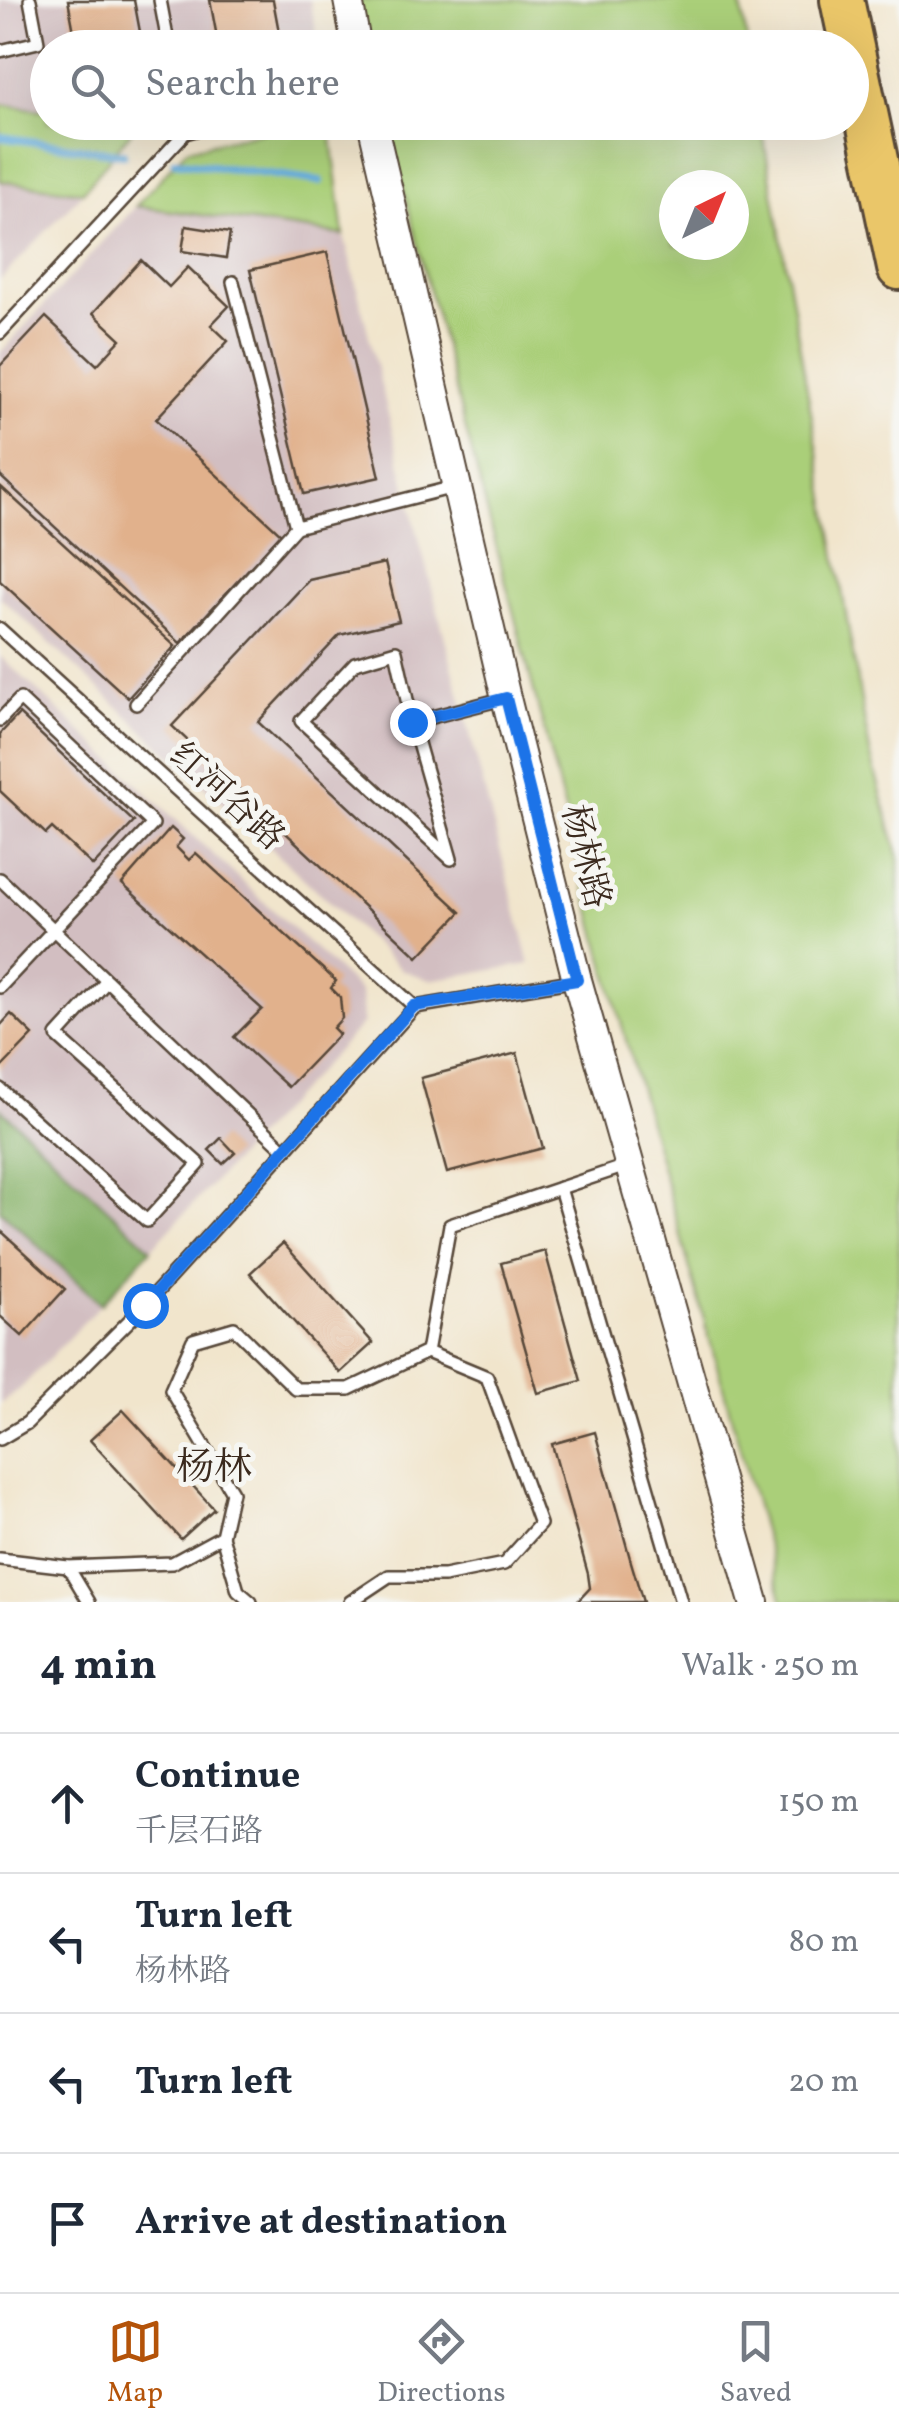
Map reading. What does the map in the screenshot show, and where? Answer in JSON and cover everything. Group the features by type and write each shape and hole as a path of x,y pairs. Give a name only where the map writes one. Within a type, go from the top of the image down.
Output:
{"highway":[{"path":"842,0 848,30"},
{"path":"869,127 899,268"}],"street":[{"path":"348,0 354,30"},
{"name":"杨林路","path":"376,140 506,698 577,980 754,1602"}],"lane":[{"path":"30,0 36,30"},
{"path":"160,0 165,30"},
{"path":"0,51 30,44"},
{"path":"0,334 173,140"},
{"path":"233,282 296,527"},
{"path":"136,704 296,527 458,486"},
{"name":"红河谷路","path":"0,629 414,1006"},
{"path":"396,651 412,722 450,859 301,721 355,663 396,651"},
{"path":"412,722 506,698"},
{"path":"0,720 20,699 153,824 0,986"},
{"path":"0,879 285,1150"},
{"path":"0,1439 26,1423 145,1305 414,1006 577,980"},
{"path":"0,1088 147,1221 199,1164 57,1036 107,981"},
{"path":"427,1352 450,1225 630,1165"},
{"path":"560,1188 680,1602"},
{"path":"251,1602 238,1591 222,1536 232,1492 172,1390 192,1340 234,1328 296,1389 350,1389 427,1352 487,1377 540,1524 504,1564 444,1576 389,1576 350,1602"},
{"path":"0,1559 68,1567 172,1563 222,1536"},
{"path":"68,1567 89,1602"}],"shaded area":[{"path":"0,0 310,0 316,30 30,30 30,108 0,104"},
{"path":"0,181 83,192 0,280"},
{"path":"136,206 344,235 530,964 429,980 402,970 0,597 0,353"},
{"path":"0,656 361,992 363,1023 151,1249 0,1108"},
{"path":"0,1210 101,1304 21,1388 0,1404"}],"green space":[{"path":"354,0 740,0 745,30 362,30"},
{"path":"0,104 30,108 30,140 124,140 83,192 0,181"},
{"path":"226,140 332,140 344,235 136,206 187,149"},
{"path":"390,140 764,140 870,753 899,859 899,1602 783,1602 607,972"},
{"path":"0,1108 151,1249 101,1304 0,1210"}],"building":[{"path":"68,0 134,0 140,30 74,30"},
{"path":"210,0 273,0 279,30 216,30"},
{"path":"186,226 230,233 226,258 182,251"},
{"path":"327,252 380,477 304,494 250,270"},
{"path":"141,260 169,287 188,267 229,306 211,325 228,341 156,419 281,534 180,643 0,476 0,366 46,317 97,365 121,339 93,313"},
{"path":"0,486 175,646 128,698 0,581"},
{"path":"385,563 399,621 340,635 258,722 461,912 418,957 172,726 309,580"},
{"path":"19,714 134,822 93,866 52,828 46,834 0,791 0,734"},
{"path":"171,828 183,839 176,847 189,860 196,853 336,981 331,988 340,997 342,1018 333,1028 339,1034 288,1087 234,1037 262,1009 122,884"},
{"path":"11,1014 33,1035 0,1069 0,1026"},
{"path":"517,1053 543,1148 447,1173 421,1078"},
{"path":"221,1138 235,1153 223,1164 209,1150"},
{"path":"0,1230 65,1289 22,1336 0,1316"},
{"path":"283,1243 373,1343 340,1373 250,1273"},
{"path":"545,1251 581,1381 538,1393 501,1263"},
{"path":"123,1410 214,1509 181,1539 90,1440"},
{"path":"595,1432 643,1602 577,1602 590,1588 588,1574 552,1444"}],"waterway":[{"path":"0,137 123,154"},
{"path":"175,161 320,181"}],"district":[{"name":"杨林","path":"214,1469"}],"route":[{"path":"145,1305 414,1006 577,980 506,698 412,722"}]}
